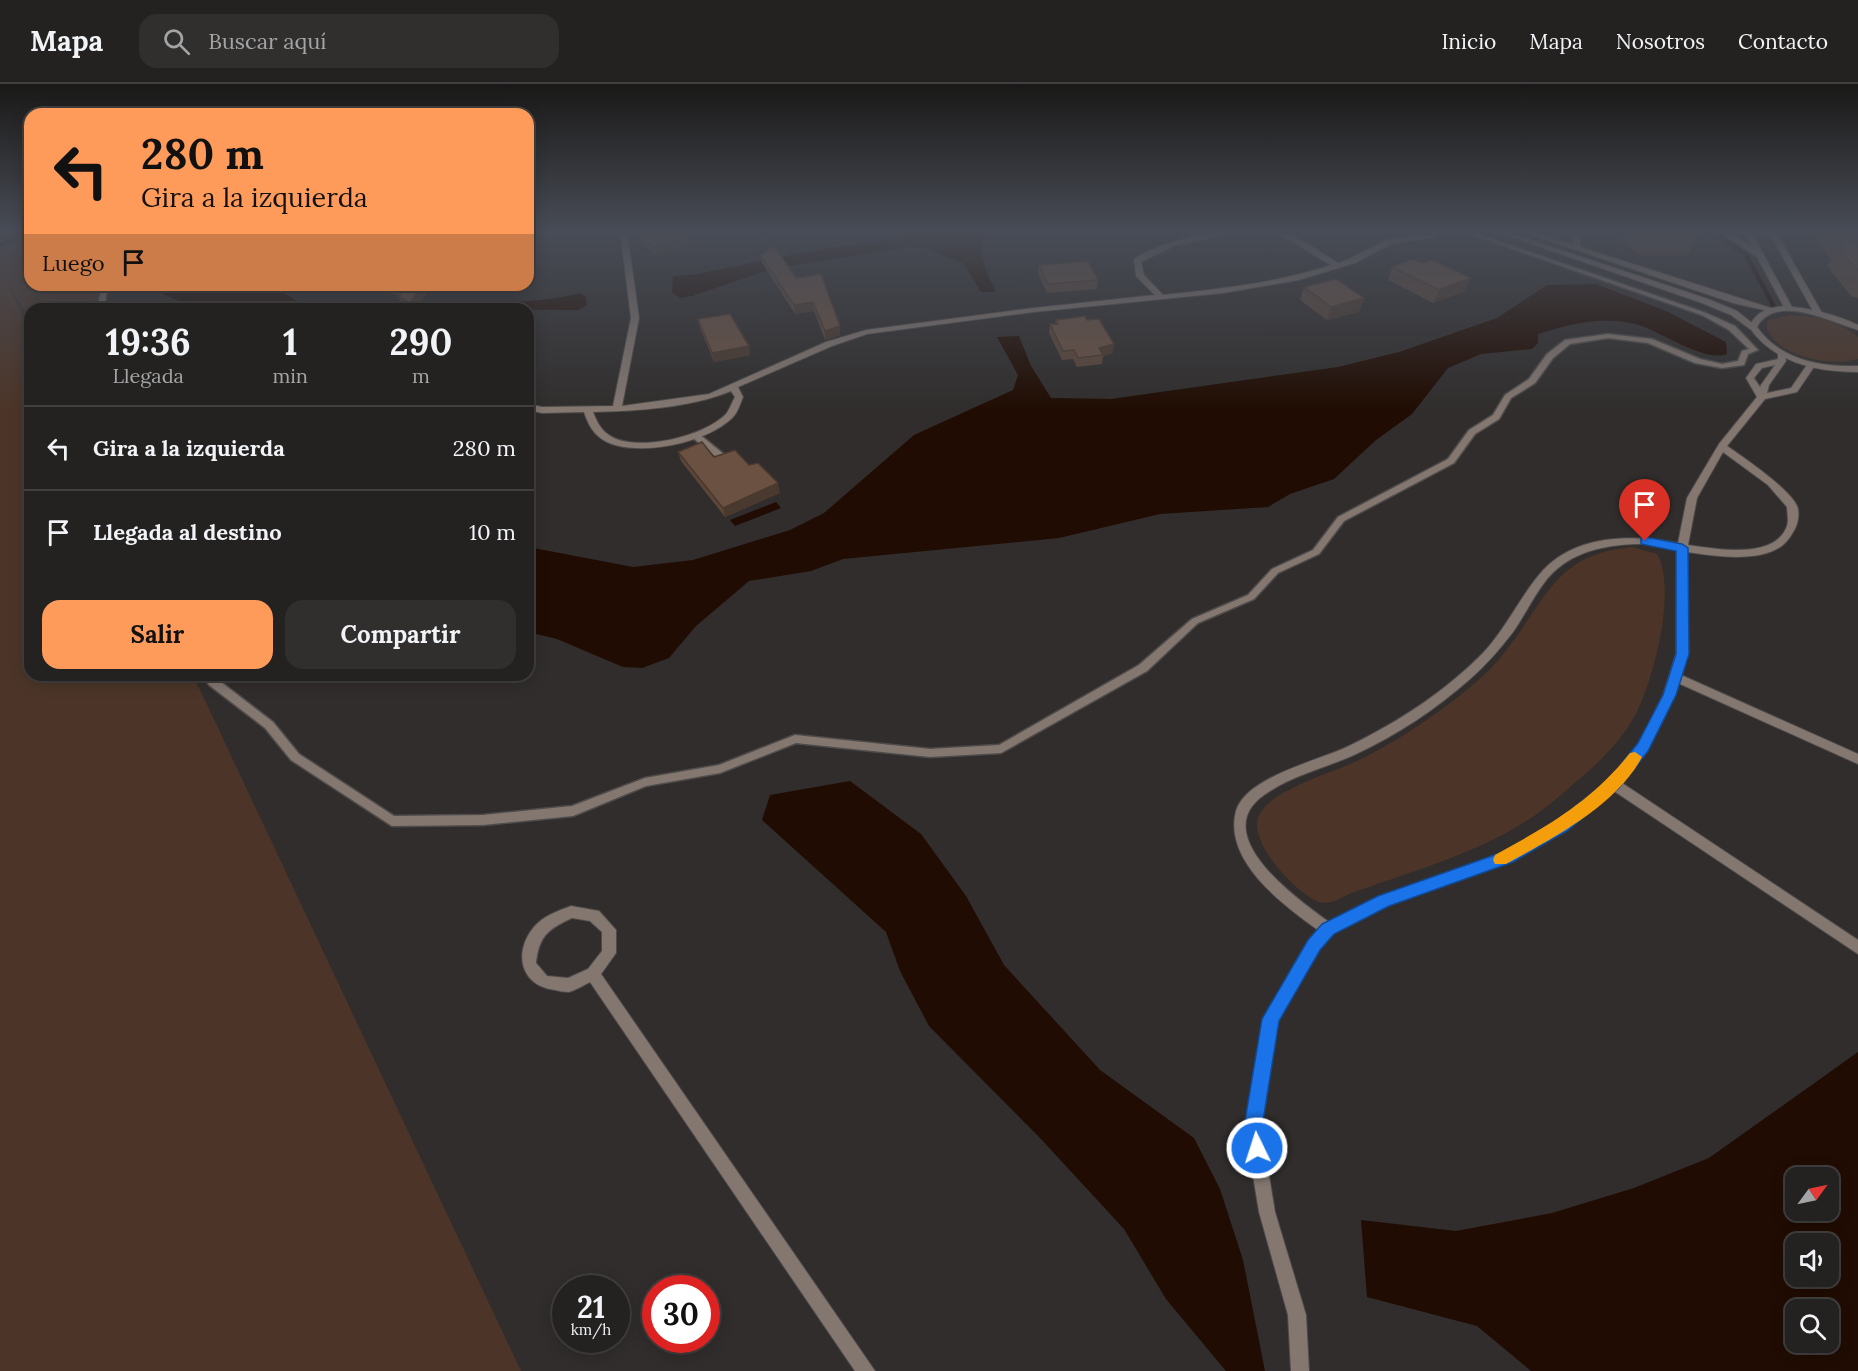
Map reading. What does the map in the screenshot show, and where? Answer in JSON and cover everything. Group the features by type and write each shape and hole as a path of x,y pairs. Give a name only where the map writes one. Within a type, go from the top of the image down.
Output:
{"street":[{"path":"617,409 635,318 631,291"},
{"path":"1155,291 1162,298"},
{"path":"534,408 617,409 711,396 829,344 866,332 1035,310 1222,291"},
{"path":"1676,291 1734,313 1754,327 1781,357 1812,364 1858,369"},
{"path":"1706,291 1773,310 1790,309 1818,313 1858,328"},
{"path":"1780,291 1790,309"},
{"path":"1806,291 1818,313"},
{"path":"1754,327 1755,319 1773,310"},
{"path":"1300,1371 1297,1315 1267,1212 1253,1127 1270,1019 1314,945 1328,929 1384,901 1508,857 1561,826 1614,784 1643,747 1669,695 1682,654 1682,548 1692,498 1722,446 1762,397 1765,385 1781,357"},
{"path":"1762,397 1750,378 1759,366 1781,357"},
{"path":"1762,397 1794,390 1812,364"},
{"path":"587,409 598,431 619,444 661,445 707,433 731,416 739,397 733,387"},
{"path":"1328,929 1265,878 1246,852 1238,829 1243,806 1258,791 1352,751 1417,713 1460,681 1510,628 1541,577 1574,552 1609,543 1645,541 1725,555 1761,551 1781,542 1792,528 1792,506 1771,483 1722,446"},
{"path":"1675,677 1858,759"},
{"path":"1614,784 1858,948"},
{"path":"571,912 594,915 609,930 609,952 593,974 568,985 543,982 529,965 531,943 546,923 571,912"},
{"path":"593,974 866,1371"}],"lane":[{"path":"212,681 269,725 295,757 392,821 483,820 573,811 645,782 720,769 795,739 930,753 1001,749 1143,668 1195,621 1251,597 1275,571 1316,552 1341,519 1451,461 1472,432 1496,417 1508,397 1532,381 1550,356 1568,342 1608,336 1649,341 1698,361 1722,366 1741,363 1745,353 1754,350 1732,328 1704,314 1638,291"},
{"path":"696,436 723,458"}],"shaded area":[{"path":"0,291 11,291 24,317 24,681 196,681 521,1371 0,1371"},
{"path":"12,291 110,291 90,303 24,303 24,310"},
{"path":"163,291 282,291 301,303 185,303 163,294"},
{"path":"672,291 706,291 680,298"},
{"path":"1538,291 1614,291 1666,311 1726,342 1727,354 1717,356 1706,354 1681,345 1645,327 1623,322 1598,321 1561,327 1538,334 1538,343 1532,349 1481,354 1448,368 1412,414 1376,440 1334,479 1290,494 1268,507 1160,514 1059,538 843,559 811,571 749,581 696,626 669,658 642,668 623,667 557,639 534,633 534,548 633,567 693,560 790,530 824,513 914,435 1013,390 1018,375 997,337 1019,336 1031,366 1051,398 1111,399 1338,367 1399,352 1497,318"},
{"path":"580,293 586,297 587,305 578,310 534,310 534,303 490,303 546,299"},
{"path":"1790,315 1826,320 1851,332 1858,337 1858,359 1834,362 1819,360 1792,352 1780,345 1771,337 1766,326 1769,320"},
{"path":"776,502 781,508 735,526 730,520"},
{"path":"1632,547 1657,554 1661,563 1665,600 1660,637 1648,683 1634,717 1616,743 1593,767 1540,812 1491,841 1335,901 1319,902 1298,889 1286,878 1266,851 1260,838 1257,826 1259,815 1266,805 1290,789 1373,753 1449,704 1495,664 1545,595 1570,568 1587,558 1607,551"},
{"path":"850,781 921,834 966,896 1004,965 1100,1070 1194,1138 1220,1189 1243,1260 1265,1371 1226,1371 1166,1299 1124,1229 1041,1139 929,1026 900,971 886,932 762,820 770,795"},
{"path":"1858,1052 1858,1371 1531,1371 1477,1326 1367,1297 1361,1220 1456,1231 1552,1213 1634,1188 1709,1158"}],"building":[{"path":"402,291 419,291 410,303 399,297"},
{"path":"785,291 827,291 840,326 825,331 813,302 794,305"},
{"path":"1309,291 1354,291 1364,298 1331,307"},
{"path":"730,314 749,346 712,353 698,319"},
{"path":"1085,316 1087,320 1099,319 1114,344 1099,348 1103,355 1078,358 1074,350 1063,351 1050,324 1058,324 1056,320"},
{"path":"702,442 714,457 735,450 749,465 758,463 778,483 723,508 678,452"}],"waterway":[{"path":"1765,291 1773,305"}],"slow traffic":[{"path":"1501,860 1561,826 1614,784 1635,757"}],"route":[{"path":"1257,1148 1253,1127 1270,1019 1314,945 1328,929 1384,901 1508,857 1544,837 1614,784 1643,747 1669,695 1682,654 1682,548 1645,541"}]}
